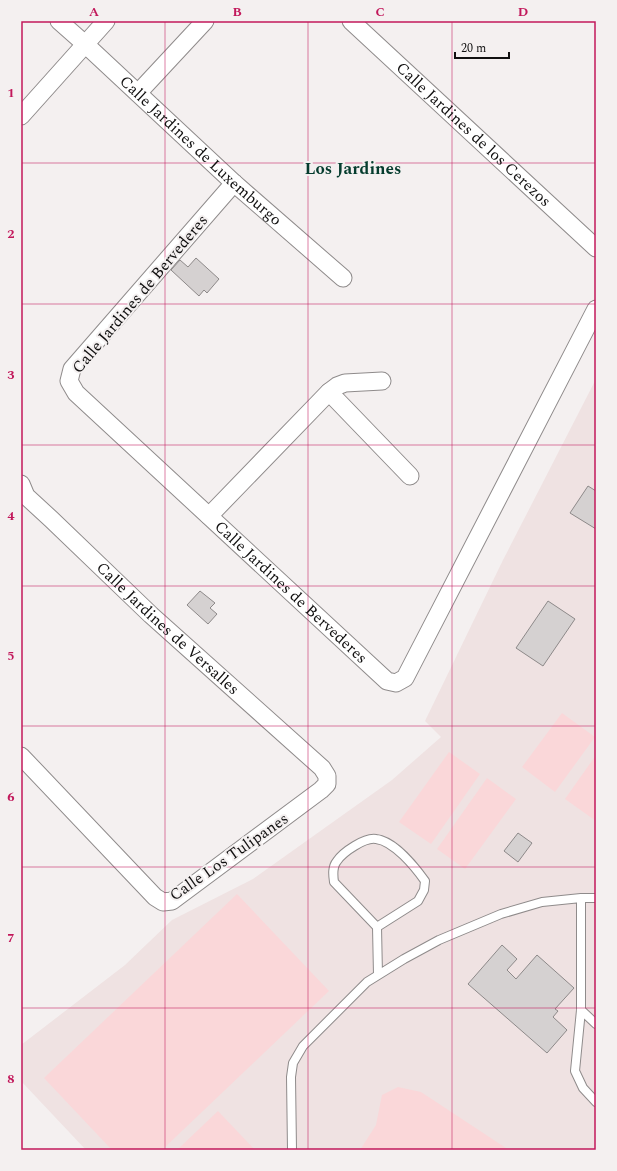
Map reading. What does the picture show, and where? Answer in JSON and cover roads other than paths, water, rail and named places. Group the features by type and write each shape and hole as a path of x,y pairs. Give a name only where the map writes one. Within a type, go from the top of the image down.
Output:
{"street":[{"name":"Calle Jardines de Luxemburgo","path":"59,21 234,183 343,278"},
{"path":"21,116 106,21"},
{"path":"138,93 205,21"},
{"name":"Calle Jardines de los Cerezos","path":"350,21 596,248"},
{"name":"Calle Jardines de Bervederes","path":"234,183 72,369 69,381 76,393 388,681 396,683 405,678 596,309"},
{"path":"209,516 329,392 345,383 382,380"},
{"path":"329,392 410,476"},
{"name":"Calle Jardines de Versalles","path":"21,484 26,496 151,615 322,768"},
{"name":"Calle Los Tulipanes","path":"21,756 155,897 163,902 172,900 321,790 327,784 327,776 322,768"}],"lane":[{"path":"378,927 418,901 424,890 425,881 414,866 391,845 376,839 361,842 345,853 336,862 333,873 334,882 378,927 378,975"},
{"path":"581,898 581,1010 575,1071 583,1088 596,1102"},
{"path":"292,1150 291,1077 293,1063 303,1046 367,982 439,940 501,914 542,902 596,898"},
{"path":"581,1010 596,1024"}],"district":[{"name":"Los Jardines","path":"353,169"}]}
